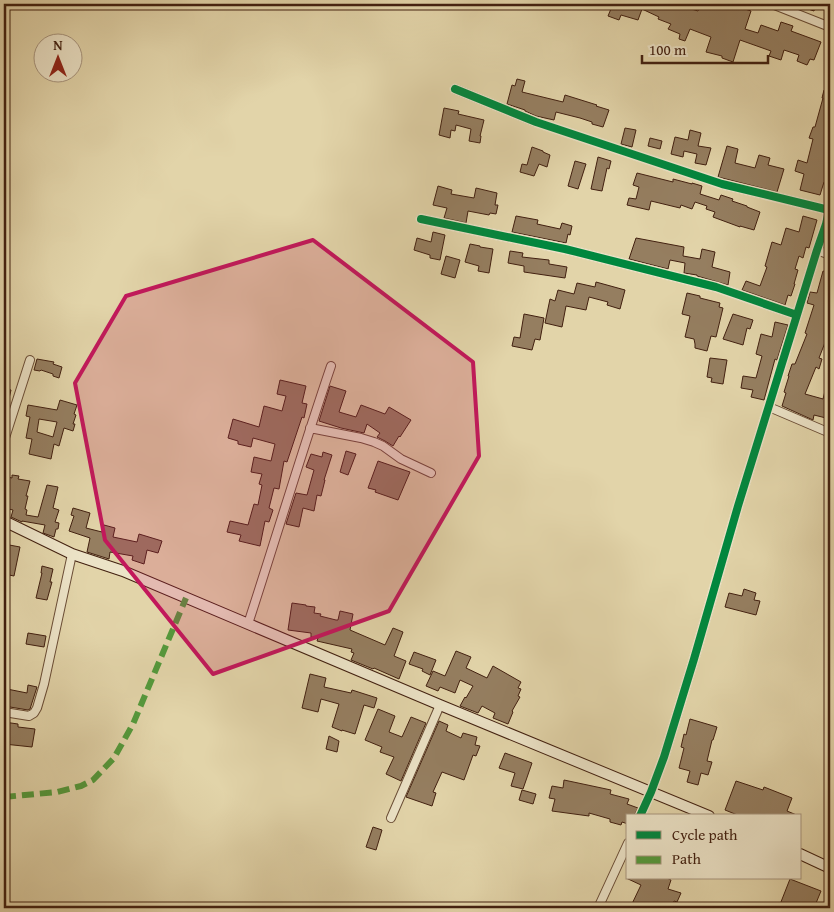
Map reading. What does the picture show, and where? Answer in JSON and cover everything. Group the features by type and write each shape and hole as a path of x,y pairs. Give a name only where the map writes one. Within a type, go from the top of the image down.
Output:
{"main road":[{"path":"4,521 72,554 123,571 704,814"},
{"path":"802,855 830,868"}],"street":[{"path":"772,4 830,27"},
{"path":"454,89 536,122 722,184 830,208 738,506 664,756 641,814"},
{"path":"421,219 564,249 716,287 797,315"},
{"path":"817,250 830,255"},
{"path":"4,441 30,360"},
{"path":"248,624 331,366"},
{"path":"769,407 830,433"},
{"path":"310,428 374,442 401,459 431,473"},
{"path":"4,712 29,716 37,708 44,684 72,554"},
{"path":"392,818 440,705"},
{"path":"598,908 626,847"}],"highlighted area":[{"path":"313,240 473,362 479,456 389,611 213,674 105,540 75,383 126,296"}],"building":[{"path":"613,4 686,4 685,7 698,11 701,4 736,4 736,6 751,11 745,29 758,33 761,25 778,31 781,22 793,26 791,31 821,42 814,60 810,59 807,65 797,61 799,55 784,50 781,60 769,56 771,51 740,40 733,62 722,58 722,56 706,52 711,37 690,29 685,41 679,39 680,34 668,29 671,24 658,19 659,17 642,9 638,20 621,15 619,20 608,16"},
{"path":"796,4 816,4 814,11"},
{"path":"517,79 525,81 522,92 563,102 565,95 609,110 603,127 580,118 556,112 554,120 536,116 507,104 512,85 515,86"},
{"path":"824,90 830,92 830,170 820,195 800,190 804,174 795,171 798,160 807,163 813,139 809,138 813,127 815,127"},
{"path":"444,108 459,111 458,114 484,120 480,143 469,141 471,129 456,125 455,131 451,130 450,138 439,135"},
{"path":"625,128 636,130 632,147 621,144"},
{"path":"690,130 701,133 698,146 711,148 706,165 695,163 697,154 684,151 683,157 671,154 675,137 688,140"},
{"path":"650,138 662,141 660,149 648,146"},
{"path":"727,146 738,149 735,163 755,168 759,155 770,158 768,165 784,169 777,192 718,177"},
{"path":"532,147 550,155 547,167 539,164 534,176 520,172 522,164 527,165"},
{"path":"598,157 611,161 609,169 607,168 602,191 591,189"},
{"path":"575,161 586,164 578,189 568,186"},
{"path":"637,173 673,182 673,179 702,186 700,194 719,200 721,195 760,212 754,230 713,217 715,212 706,209 707,206 695,202 692,209 681,205 680,208 651,201 649,210 627,205 629,198 636,199 639,187 633,185"},
{"path":"438,186 452,190 451,194 474,198 476,188 497,193 495,205 498,205 496,214 490,213 489,215 468,211 466,223 444,218 447,208 433,205"},
{"path":"516,216 538,220 537,224 560,229 562,223 572,226 570,235 568,234 566,243 512,232"},
{"path":"803,216 817,220 809,248 806,247 803,258 799,256 795,269 798,270 795,284 791,296 788,295 785,305 742,290 746,281 760,286 767,267 765,266 772,242 781,245 786,228 799,232"},
{"path":"433,232 445,235 440,260 430,258 430,255 414,250 417,238 431,242"},
{"path":"636,238 684,247 683,256 700,259 702,249 715,252 712,267 730,272 728,285 684,273 685,263 670,260 668,269 629,259"},
{"path":"470,244 493,249 489,273 478,271 479,266 465,262"},
{"path":"510,251 523,253 522,257 549,260 549,264 567,267 565,278 524,272 524,266 508,263"},
{"path":"446,256 460,260 455,278 441,274"},
{"path":"823,271 830,273 830,342 826,340 819,358 822,359 819,369 816,367 805,394 823,399 828,379 830,379 830,419 814,415 813,420 782,406 792,364 795,364 807,334 805,333 814,305 807,303 810,292 817,293"},
{"path":"596,282 625,290 620,309 607,305 608,302 589,297 586,310 566,306 562,327 545,323 550,299 555,301 558,290 574,294 577,283 595,287"},
{"path":"687,293 720,303 719,307 723,308 716,337 711,336 707,351 695,348 694,339 685,337 690,316 682,314"},
{"path":"524,314 544,318 540,340 535,339 532,350 512,346 514,337 520,338"},
{"path":"733,314 753,320 750,329 747,328 743,345 723,339"},
{"path":"775,322 788,325 777,360 775,359 764,400 751,397 753,390 741,388 743,376 756,378 762,356 756,354 761,334 772,337"},
{"path":"710,358 727,360 723,384 711,382 712,378 707,377"},
{"path":"37,359 54,362 53,364 62,367 59,378 41,370 34,370"},
{"path":"280,380 306,386 302,403 307,404 304,418 302,417 287,462 284,461 279,489 274,488 269,508 273,510 269,522 265,521 260,546 239,541 241,535 227,532 230,521 248,525 254,504 258,505 262,485 259,484 262,474 251,472 254,457 271,461 275,444 253,438 251,447 238,444 238,441 228,438 233,419 259,427 264,406 282,411 286,396 277,394"},
{"path":"330,386 346,391 339,412 356,417 361,405 385,414 389,407 411,420 393,446 377,437 380,433 367,424 364,433 319,421"},
{"path":"4,388 11,390 6,411 4,410"},
{"path":"60,400 77,405 74,414 76,415 73,431 64,428 59,446 54,444 51,459 29,454 32,439 26,438 30,417 26,416 28,405 57,410","holes":["39,419 57,422 53,437 37,432"]},
{"path":"346,451 356,454 348,475 340,472"},
{"path":"323,452 332,455 321,496 317,495 314,511 303,508 299,527 286,524 296,493 307,495 314,470 306,467 311,454 322,457"},
{"path":"378,461 410,472 398,500 368,488"},
{"path":"12,475 19,476 18,479 30,481 26,496 28,496 25,509 27,510 26,515 38,517 47,485 58,487 53,508 59,510 55,522 59,523 54,537 43,533 45,525 22,522 11,517 13,510 4,508 4,476 12,478"},
{"path":"73,508 90,513 86,528 102,532 104,525 115,528 113,537 137,542 139,534 162,541 158,553 147,550 144,564 132,560 133,556 110,552 109,559 87,552 90,538 69,531 74,516 71,515"},
{"path":"4,544 20,547 14,576 4,574"},
{"path":"42,566 53,569 47,600 36,598"},
{"path":"744,589 756,593 754,600 760,601 756,615 725,607 729,593 742,596"},
{"path":"292,603 315,607 314,613 336,620 338,620 340,611 353,614 350,630 385,645 393,628 403,632 394,656 406,661 399,679 351,660 354,653 351,652 352,649 317,641 318,638 311,637 311,633 288,630"},
{"path":"28,633 46,636 44,647 26,644"},
{"path":"456,651 471,657 466,668 487,678 493,666 521,682 518,688 521,689 518,696 520,697 512,711 508,724 493,718 495,713 482,706 478,713 460,706 473,686 460,680 455,693 440,687 438,691 426,686 433,671 445,676"},
{"path":"414,652 436,660 430,675 422,671 423,669 409,664"},
{"path":"310,674 326,678 324,687 351,693 352,690 377,698 374,708 364,705 355,734 332,727 339,704 321,699 318,712 302,708"},
{"path":"28,685 37,687 30,709 4,706 7,689 27,693"},
{"path":"378,709 395,716 389,732 402,737 411,717 426,723 401,781 386,774 394,757 380,752 382,747 365,740"},
{"path":"690,719 717,727 707,761 712,762 708,775 701,773 698,785 687,782 690,771 679,768 684,748 681,747"},
{"path":"439,721 448,725 446,731 461,738 463,733 477,737 475,745 480,746 476,756 473,755 464,780 442,772 433,792 436,793 432,806 406,797"},
{"path":"4,722 18,724 18,727 35,729 32,747 4,744 6,735 4,734"},
{"path":"329,736 339,741 337,752 326,749"},
{"path":"505,753 532,763 523,789 511,786 515,773 499,768"},
{"path":"564,780 611,790 610,794 629,799 627,804 638,808 635,814 626,814 626,823 622,822 621,825 610,822 610,819 589,813 589,816 552,811 555,799 549,798 552,786 563,788"},
{"path":"736,781 763,790 764,787 792,798 787,811 794,814 735,814 725,810"},
{"path":"522,790 536,794 533,804 519,800"},
{"path":"373,827 382,830 376,850 366,847"},
{"path":"630,880 671,880 668,889 681,893 677,902 674,901 671,908 630,908 641,885"},
{"path":"790,880 821,891 814,908 779,907"}],"marked path":[{"path":"4,797 57,792 81,786 93,780 114,758 133,724 186,598"}],"cycle path":[{"path":"455,89 536,122 722,184 829,210"},
{"path":"641,814 664,757 738,506 830,206"},
{"path":"421,219 565,249 716,287 797,315"}]}
